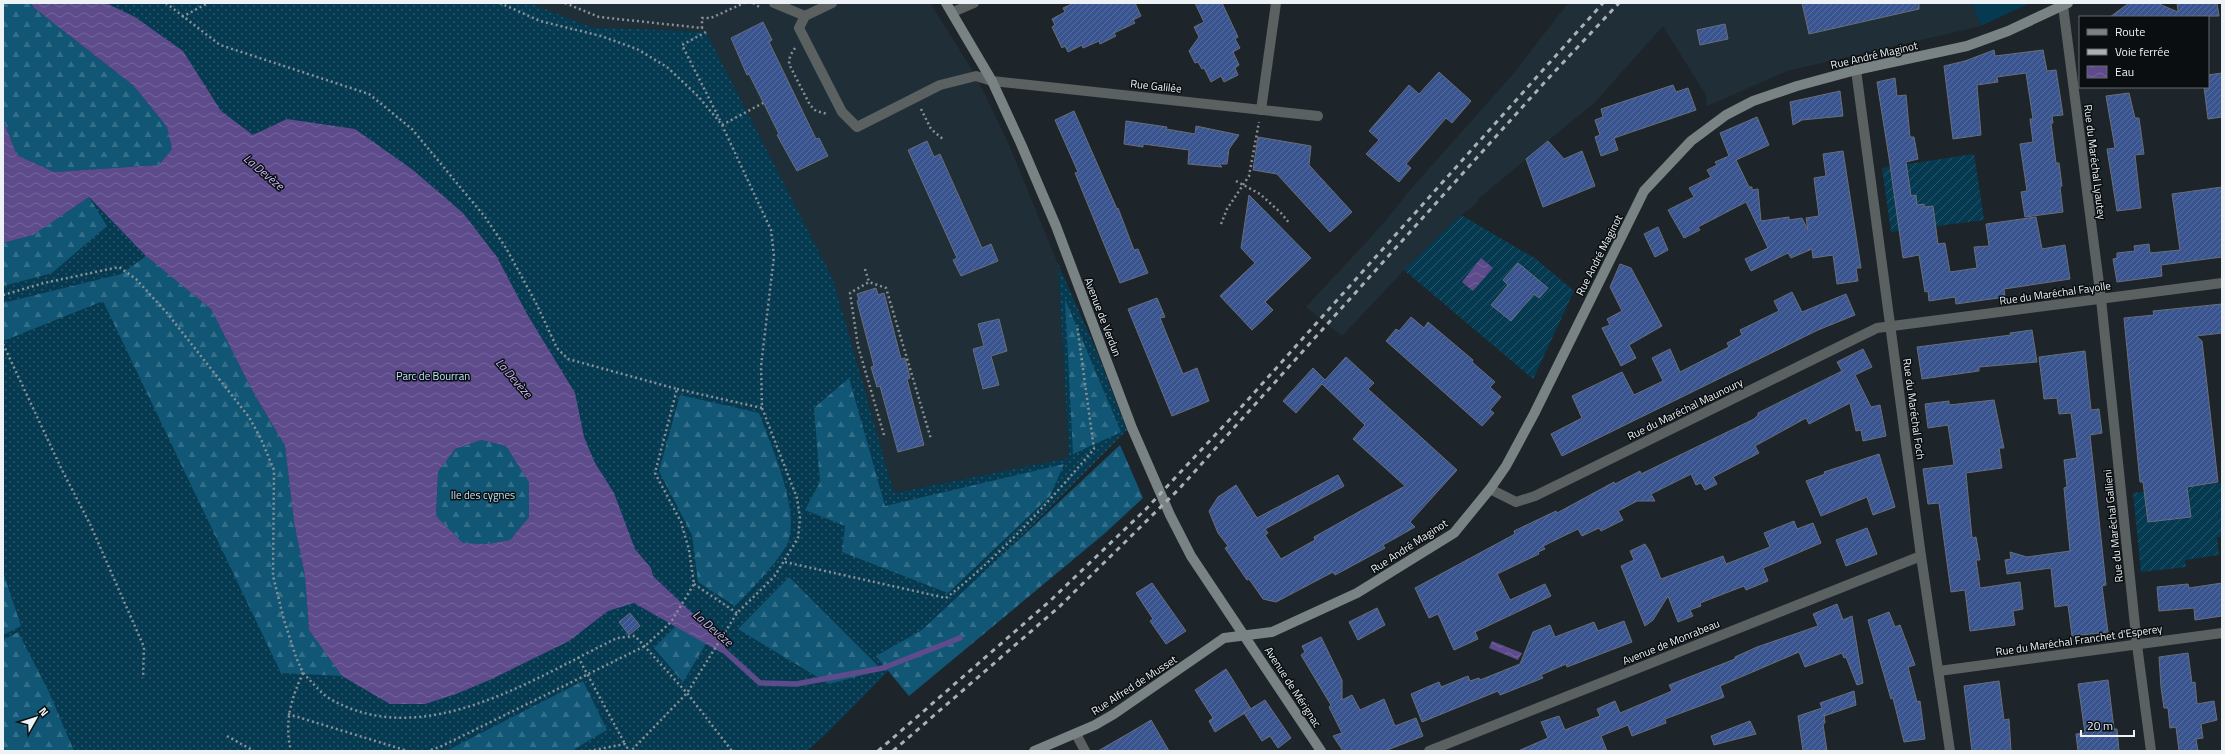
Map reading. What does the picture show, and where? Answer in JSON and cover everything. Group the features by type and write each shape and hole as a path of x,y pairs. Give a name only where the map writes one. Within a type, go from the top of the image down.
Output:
{"street":[{"path":"774,3 805,16"},
{"path":"832,3 805,16 799,28 842,112"},
{"name":"Avenue de Verdun","path":"946,3 953,12 992,81 1056,226 1157,487 1191,556 1244,636"},
{"path":"953,12 974,3"},
{"path":"1261,110 1276,3"},
{"name":"Rue André Maginot","path":"1244,636 1272,632 1357,593 1454,533 1490,489 1506,466 1534,414 1644,191 1691,141 1726,115 1753,101 1797,86 1856,70 1967,46 2008,31 2066,4"},
{"name":"Rue du Maréchal Lyautey","path":"2066,4 2101,299"},
{"name":"Rue du Maréchal Foch","path":"1856,70 1921,556 1950,751"},
{"name":"Rue Galilée","path":"842,112 857,127 940,85 976,76 992,81 1318,116"},
{"name":"Rue du Maréchal Fayolle","path":"1891,327 2222,283"},
{"name":"Rue du Maréchal Gallieni","path":"2101,299 2137,645 2151,751"},
{"name":"Rue du Maréchal Maunoury","path":"1490,489 1516,502 1535,496 1877,328 1891,327"},
{"name":"Avenue de Monrabeau","path":"1429,751 1921,556"},
{"name":"Rue du Maréchal Franchet d'Esperey","path":"1939,671 2222,633"},
{"name":"Rue Alfred de Musset","path":"1034,751 1095,725 1137,699 1224,638 1244,636"},
{"name":"Avenue de Mérignac","path":"1244,636 1321,751"},
{"path":"1076,734 1085,751"}],"path":[{"path":"166,3 182,17 220,45 369,94 412,129 485,216 506,248 536,303 557,348 568,359 677,389 762,408"},
{"path":"182,17 208,3"},
{"path":"500,3 540,21 601,36 637,49 667,67 698,96 722,125"},
{"path":"565,3 599,17 653,24 702,28 702,18 711,18 744,3"},
{"path":"578,657 586,674 630,751 687,693 738,613 774,577 785,562 798,538 800,518 797,498 762,408 761,366 774,256 771,230 682,44 706,32"},
{"path":"805,38 793,50 789,64 816,111 822,114 842,112"},
{"path":"915,98 931,129 944,140"},
{"path":"722,125 763,103"},
{"path":"1221,224 1227,209 1249,176 1261,110"},
{"path":"1236,181 1242,186 1260,194 1282,213 1290,224"},
{"path":"3,295 44,283 119,267 136,279 197,350 250,417 274,470 273,576 284,620 303,673 326,696 347,709 371,718"},
{"path":"865,269 869,282"},
{"path":"884,435 858,346 850,293 869,282 886,288 930,439"},
{"path":"785,562 946,598 983,569 1052,500 1094,449 1077,323"},
{"path":"3,344 62,470 90,524 144,647 143,678"},
{"path":"428,751 442,746 645,646 671,622 694,584 689,550 681,522 655,473 677,389"},
{"path":"694,584 738,613"},
{"path":"476,708 511,693 617,638 635,636 687,693 732,751"},
{"path":"291,751 288,738 288,714 293,696 303,673"},
{"path":"288,714 408,751"},
{"path":"227,736 254,751"},
{"path":"589,751 625,744"}],"shaded area":[{"path":"530,3 930,3 976,76 1009,145 1058,264 1069,458 894,493 833,279 706,32 591,27"},
{"path":"1568,3 1972,3 1981,26 1787,71 1707,106 1706,95 1663,26 1594,103 1479,198 1476,204 1461,215 1404,270 1342,336 1306,307 1384,223 1410,190 1514,73"}],"green space":[{"name":"Parc de Bourran","path":"3,3 530,3 591,27 706,32 833,279 894,493 1069,458 1058,264 1095,347 1127,430 828,732 807,751 3,751"},
{"path":"3,3 32,3 33,7 134,86 167,127 172,149 159,165 54,172 17,155 3,120"},
{"path":"1972,3 2030,3 1981,26"},
{"path":"1974,154 1984,220 1891,232 1882,168"},
{"path":"89,197 107,226 52,273 3,286 3,243 33,235"},
{"path":"1461,215 1536,259 1574,291 1533,379 1404,270"},
{"path":"146,256 211,309 252,390 285,446 294,522 305,576 309,630 342,676 281,673 103,301 3,341 3,303 121,274"},
{"path":"1065,299 1121,432 1073,454"},
{"path":"849,378 885,506 1064,464 1050,496 948,593 842,552 845,526 805,510 820,482 814,408"},
{"path":"680,395 759,413 787,492 791,525 789,539 786,546 765,574 735,606 698,582 692,535 659,471"},
{"name":"Ile des cygnes","path":"481,440 506,446 529,481 529,517 510,540 487,544 463,543 436,516 438,472 455,449"},
{"path":"1120,445 1143,498 1104,534 909,696 876,656 922,630"},
{"path":"2221,483 2222,537 2217,537 2219,555 2185,560 2186,567 2141,572 2133,493"},
{"path":"3,572 21,626 3,635"},
{"path":"789,577 882,670 829,684 738,629"},
{"path":"676,626 707,642 683,682 654,648"},
{"path":"18,632 48,690 74,751 3,751 3,640"},
{"path":"583,681 607,730 571,751 446,751"}],"water":[{"path":"32,3 106,3 135,17 183,51 221,111 253,135 287,119 355,129 413,170 463,213 497,257 527,314 575,393 584,437 595,463 614,493 635,549 651,568 653,576 726,645 722,653 634,603 608,611 569,641 492,679 456,694 425,704 390,704 342,676 309,630 305,576 294,522 285,446 252,390 211,309 146,256 89,197 33,235 3,243 3,120 17,155 54,172 159,165 172,149 167,127 134,86 33,7","holes":["481,440 506,446 529,482 529,517 510,540 487,544 463,543 436,516 438,472 455,449"]},
{"path":"1481,258 1493,268 1473,291 1462,282"},
{"path":"1492,641 1522,653 1518,660 1489,648"}],"building":[{"path":"1074,3 1135,3 1141,16 1133,20 1135,23 1114,33 1116,36 1100,44 1099,41 1083,48 1082,45 1068,52 1065,46 1062,48 1052,27 1055,25 1052,19 1065,12 1063,8"},
{"path":"1195,3 1222,3 1238,37 1235,39 1240,48 1233,52 1239,65 1235,68 1238,75 1224,82 1221,76 1211,82 1204,68 1202,69 1198,62 1195,63 1189,51 1199,37 1194,27 1204,22"},
{"path":"1802,3 1919,3 1919,9 1809,34"},
{"path":"2129,3 2157,3 2178,12 2177,3 2217,3 2219,16 2209,16 2111,16"},
{"path":"763,22 772,40 769,42 816,139 819,138 828,156 797,171 777,135 779,134 749,74 747,75 731,38"},
{"path":"1725,24 1728,39 1700,45 1697,30"},
{"path":"1994,50 1995,56 2043,50 2047,71 2056,70 2063,115 2052,116 2053,123 2051,123 2056,163 2059,163 2063,212 2025,217 2021,192 2027,191 2020,144 2033,142 2030,119 2033,119 2026,73 1997,77 1998,82 1977,85 1981,135 1953,139 1944,66 1965,61"},
{"path":"1439,72 1471,101 1452,123 1446,118 1406,164 1411,168 1399,182 1366,154 1379,140 1369,131 1409,85 1419,94"},
{"path":"2222,73 2222,117 2208,119 2204,88 2209,88 2209,75"},
{"path":"1895,78 1897,96 1906,95 1910,137 1914,137 1918,159 1906,162 1911,196 1916,195 1917,205 1924,204 1924,207 1933,206 1938,244 1945,243 1950,272 1977,268 1974,247 1989,246 1986,224 2036,217 2042,249 2065,245 2070,279 2004,289 2005,297 1956,304 1955,297 1929,301 1928,291 1925,292 1919,255 1903,258 1877,82"},
{"path":"1673,85 1676,92 1688,88 1696,110 1614,138 1618,150 1601,156 1595,137 1600,135 1595,120 1603,117 1601,109"},
{"path":"1840,91 1843,116 1802,120 1793,125 1790,102"},
{"path":"2129,93 2135,118 2139,118 2144,154 2135,155 2141,208 2117,211 2107,149 2115,148 2106,96"},
{"path":"1074,111 1117,209 1118,208 1134,250 1138,249 1148,273 1120,283 1075,173 1078,172 1055,120"},
{"path":"1757,117 1769,145 1736,160 1749,187 1752,187 1752,190 1758,189 1761,221 1789,217 1789,220 1802,218 1808,230 1806,218 1819,216 1814,178 1826,176 1823,154 1843,151 1861,268 1856,268 1858,281 1837,284 1833,255 1813,258 1812,249 1791,258 1788,253 1751,271 1745,259 1768,248 1746,202 1698,227 1700,230 1684,238 1668,210 1694,197 1689,188 1711,177 1707,170 1717,165 1715,162 1729,156 1720,133"},
{"path":"1126,121 1167,127 1166,129 1195,134 1196,126 1239,135 1229,149 1227,164 1219,164 1222,167 1188,164 1189,150 1143,144 1143,147 1124,144"},
{"path":"1258,137 1311,146 1309,165 1352,212 1330,232 1277,174 1253,170"},
{"path":"927,141 934,157 940,154 982,248 991,244 998,261 961,276 953,260 957,258 908,150"},
{"path":"1548,141 1564,159 1582,151 1595,186 1543,207 1526,159"},
{"path":"2222,187 2222,257 2161,265 2162,276 2117,282 2113,259 2117,258 2117,253 2135,251 2134,246 2149,244 2150,253 2180,250 2172,194"},
{"path":"1249,195 1311,258 1265,302 1273,310 1252,330 1220,296 1255,263 1241,248"},
{"path":"1658,227 1668,250 1655,257 1644,234"},
{"path":"1518,263 1548,288 1539,298 1534,294 1511,321 1491,305 1508,285 1503,280"},
{"path":"1620,264 1631,268 1662,326 1629,345 1636,358 1621,366 1602,328 1610,325 1607,319 1622,311 1610,287"},
{"path":"876,288 878,295 884,293 901,359 905,358 910,378 907,379 924,445 898,452 880,386 877,387 871,367 874,366 857,301 859,300 857,294"},
{"path":"1792,292 1802,312 1846,294 1855,315 1818,330 1562,456 1551,434 1582,418 1572,396 1622,372 1634,395 1663,381 1652,358 1670,349 1680,372 1729,347 1727,343 1742,335 1740,330 1779,311 1774,301"},
{"path":"1157,298 1165,317 1160,318 1183,374 1197,368 1209,401 1172,416 1128,309"},
{"path":"2222,304 2222,333 2196,336 2202,341 2218,482 2187,487 2191,517 2148,522 2143,482 2140,482 2124,318 2154,315 2153,311"},
{"path":"1411,317 1424,328 1428,322 1473,360 1472,362 1495,382 1490,387 1501,397 1490,410 1494,413 1482,426 1386,341 1396,329 1399,331"},
{"path":"999,319 1007,351 991,356 999,385 983,389 973,349 984,346 978,324"},
{"path":"2032,330 2037,362 1979,367 1979,371 1922,379 1917,347 2011,335 2010,333"},
{"path":"1863,349 1872,367 1855,375 1871,407 1880,405 1886,436 1863,441 1861,430 1856,431 1850,403 1809,424 1806,418 1755,446 1759,453 1713,477 1717,484 1705,490 1701,483 1696,485 1691,474 1651,494 1655,501 1637,501 1618,511 1623,520 1601,531 1599,528 1582,536 1578,529 1543,546 1545,549 1538,552 1539,554 1497,574 1510,600 1545,584 1551,596 1475,632 1478,639 1454,650 1438,614 1429,618 1415,588 1515,534 1514,531 1556,511 1557,513 1614,482 1615,484 1640,471 1641,474 1754,419 1758,413 1842,371 1837,362"},
{"path":"2085,351 2091,410 2099,409 2102,433 2090,435 2106,585 2102,586 2108,632 2072,636 2068,605 2055,607 2051,568 2007,574 2005,560 2011,559 2010,552 2027,557 2070,551 2064,488 2067,487 2064,460 2077,458 2071,413 2059,414 2057,398 2044,399 2039,357"},
{"path":"1346,357 1374,383 1368,389 1457,470 1410,522 1415,527 1383,545 1385,548 1335,575 1333,572 1276,602 1263,599 1249,579 1247,580 1225,548 1228,546 1218,533 1209,511 1218,497 1236,485 1257,518 1338,475 1344,486 1265,529 1268,533 1265,535 1281,559 1315,540 1314,537 1405,486 1353,439 1365,425 1322,384 1296,413 1283,401 1313,368 1325,380"},
{"path":"1994,400 2004,448 1999,448 2002,468 1966,473 1972,538 1976,537 1980,560 1976,560 1980,588 2020,582 2023,609 2013,611 2015,625 1970,631 1965,590 1951,592 1939,503 1928,504 1923,469 1954,465 1948,425 1928,428 1925,404 1949,401 1949,405"},
{"path":"1879,454 1895,507 1873,515 1867,497 1821,516 1806,481 1825,474 1824,472"},
{"path":"1794,521 1797,529 1813,523 1821,543 1763,568 1768,581 1746,590 1744,586 1700,603 1701,606 1690,610 1693,616 1678,622 1668,596 1653,620 1645,626 1621,566 1634,560 1630,551 1645,544 1650,552 1661,579 1723,556 1726,564 1770,547 1764,533"},
{"path":"1867,528 1877,554 1846,566 1836,540"},
{"path":"1152,583 1186,631 1166,644 1150,621 1153,619 1136,593"},
{"path":"2222,583 2222,616 2195,620 2194,608 2159,611 2157,587 2188,584 2189,588"},
{"path":"1837,604 1843,620 1852,616 1863,683 1857,685 1846,657 1844,658 1842,653 1805,667 1799,652 1720,686 1724,697 1665,719 1666,723 1632,736 1628,725 1601,736 1607,751 1518,751 1548,738 1541,722 1559,716 1565,730 1600,716 1597,709 1615,701 1620,713 1672,691 1669,685 1735,659 1735,657 1757,647 1818,626 1813,614"},
{"path":"1377,608 1385,625 1358,640 1349,622"},
{"path":"1889,612 1895,627 1900,625 1915,665 1908,667 1917,702 1920,701 1925,739 1904,742 1893,698 1891,699 1868,620"},
{"path":"630,613 640,626 629,635 619,622"},
{"path":"1624,621 1632,642 1567,667 1566,664 1541,675 1543,678 1500,695 1498,691 1422,722 1411,694 1439,682 1441,687 1468,676 1470,681 1479,678 1480,680 1520,664 1533,632 1550,625 1555,637 1594,622 1598,631"},
{"path":"1321,637 1342,680 1342,700 1352,695 1360,710 1384,699 1395,726 1416,718 1423,736 1385,751 1343,751 1333,736 1342,733 1329,707 1331,705 1301,655 1305,652 1302,646"},
{"path":"2188,653 2192,683 2195,682 2197,704 2214,701 2217,720 2201,724 2203,738 2196,739 2198,751 2179,751 2176,727 2170,728 2168,708 2164,708 2161,687 2159,657"},
{"path":"1226,669 1251,709 1215,732 1209,721 1213,718 1195,690"},
{"path":"2108,680 2114,729 2117,729 2119,751 2078,751 2076,734 2085,733 2078,684"},
{"path":"1999,681 2004,720 2009,719 2011,751 1972,751 1964,686"},
{"path":"1854,691 1856,705 1824,716 1825,723 1823,724 1827,751 1803,751 1798,716 1822,708 1820,703"},
{"path":"1265,700 1291,738 1278,748 1270,736 1262,741 1244,713"},
{"path":"1151,720 1169,751 1098,751 1131,732"},
{"path":"1750,721 1756,734 1714,745 1711,736"}],"waterway":[{"name":"La Devèze","path":"719,646 760,683 796,684 883,668 960,638"}],"railway":[{"path":"878,751 1051,600 1146,509 1245,403 1603,3"},
{"path":"893,751 1059,607 1179,489 1544,83 1619,3"}]}
